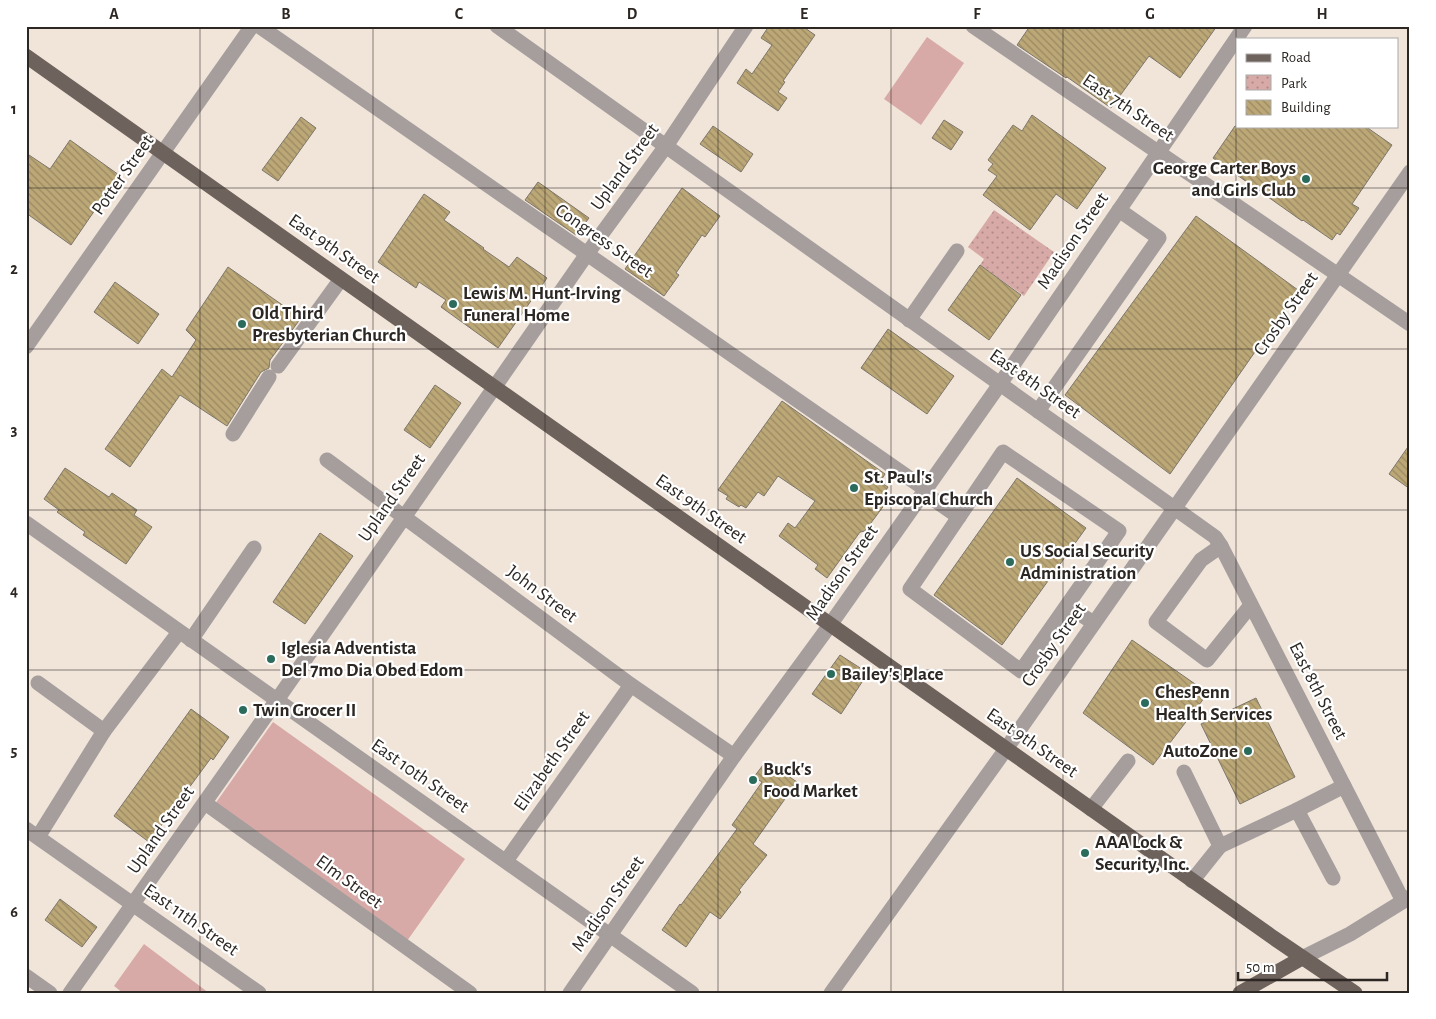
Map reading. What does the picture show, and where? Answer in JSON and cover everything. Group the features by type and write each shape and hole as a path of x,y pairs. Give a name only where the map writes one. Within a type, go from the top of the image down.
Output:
{"main road":[{"name":"East 9th Street","path":"26,56 1192,881 1355,993"},
{"path":"1240,993 1302,958"}],"street":[{"name":"Potter Street","path":"26,347 252,26"},
{"name":"Congress Street","path":"259,26 959,517"},
{"name":"East 8th Street","path":"497,26 1207,530 1221,546 1344,786 1406,899"},
{"name":"Upland Street","path":"70,993 277,700 586,254 666,146 746,26"},
{"name":"East 7th Street","path":"972,26 1410,324"},
{"name":"Madison Street","path":"1238,38 1246,26"},
{"name":"Madison Street","path":"570,993 734,756 830,625 1000,384 1236,40"},
{"name":"Crosby Street","path":"831,993 1006,749 1410,172"},
{"path":"1038,411 1159,238 1119,210"},
{"path":"909,320 957,251"},
{"path":"233,434 274,371 341,279"},
{"path":"1003,452 1119,531 1022,671 910,589 959,517 1003,452"},
{"name":"John Street","path":"327,460 631,685 734,756"},
{"name":"East 10th Street","path":"27,524 692,993"},
{"path":"1221,546 1201,560 1156,622 1207,660 1251,605"},
{"path":"32,833 104,731 185,636 254,548"},
{"path":"1067,606 1094,624"},
{"path":"38,684 104,731"},
{"name":"Elizabeth Street","path":"506,861 631,685"},
{"path":"1091,809 1128,761"},
{"path":"1184,772 1220,846"},
{"path":"1192,881 1220,846 1344,786"},
{"name":"Elm Street","path":"205,803 470,993"},
{"path":"1297,810 1333,878"},
{"name":"East 11th Street","path":"32,833 259,993"},
{"path":"1302,958 1350,934 1406,899"},
{"path":"26,976 50,993"}],"green space":[{"path":"927,37 964,63 921,125 884,99"},
{"path":"994,210 1054,252 1024,296 980,265 984,259 968,247"},
{"path":"273,722 465,859 407,941 215,804"},
{"path":"144,944 209,993 123,993 114,986"}],"building":[{"path":"769,26 802,26 815,35 783,81 785,82 778,92 787,98 778,111 737,83 746,69 752,74 772,45 761,38"},
{"path":"1030,26 1217,26 1180,78 1149,56 1111,108 1017,45"},
{"path":"1032,115 1106,168 1077,209 1056,194 1030,230 983,195 997,176 988,170 993,164 988,160 1013,125 1022,131"},
{"path":"301,117 316,128 278,181 262,170"},
{"path":"944,120 963,132 951,150 932,138"},
{"path":"713,126 753,154 741,172 700,144"},
{"name":"George Carter Boys and Girls Club","path":"1235,126 1236,128 1368,128 1392,145 1352,204 1359,208 1340,235 1337,233 1332,240 1213,158"},
{"path":"70,140 119,175 71,245 26,213 26,153 50,169"},
{"path":"538,182 589,218 576,235 525,200"},
{"path":"682,188 720,216 705,237 702,235 676,273 679,275 664,296 625,269"},
{"path":"424,194 450,212 444,220 509,267 517,257 547,278 498,348 441,307 446,300 419,282 416,288 378,262"},
{"path":"1196,216 1298,290 1170,474 1065,395"},
{"path":"980,265 1021,295 989,340 948,310"},
{"path":"228,267 301,318 270,360 269,368 261,372 227,426 180,395 130,467 105,449 162,369 172,377 196,340 186,330"},
{"path":"115,282 159,314 138,344 94,312"},
{"path":"888,329 954,376 927,414 861,368"},
{"path":"435,385 461,403 430,448 404,430"},
{"name":"St. Paul's Episcopal Church","path":"782,401 885,474 880,482 888,487 880,500 885,504 865,531 860,532 827,578 815,569 818,565 779,536 788,523 795,528 815,501 778,476 764,496 758,492 746,508 741,505 739,507 726,499 728,496 718,490"},
{"path":"1410,444 1410,489 1389,474"},
{"path":"65,468 109,497 112,493 137,510 134,515 152,527 126,564 83,535 85,532 57,512 59,510 44,499"},
{"name":"US Social Security Administration","path":"1017,478 1086,528 1002,645 934,595"},
{"path":"320,533 353,556 305,624 273,602"},
{"name":"ChesPenn Health Services","path":"1132,640 1208,693 1153,765 1083,713"},
{"path":"840,655 868,673 841,714 812,694"},
{"name":"AutoZone","path":"1256,698 1295,777 1240,804 1201,724"},
{"path":"191,709 229,737 213,760 211,758 149,842 114,816"},
{"path":"766,761 797,782 753,844 767,855 739,890 741,892 720,919 710,912 686,947 662,930 737,829 732,825 762,782 754,777"},
{"path":"60,899 97,927 82,947 45,920"}],"place":[{"name":"George Carter Boys and Girls Club","path":"1306,179"},
{"name":"Lewis M. Hunt-Irving Funeral Home","path":"453,304"},
{"name":"Old Third Presbyterian Church","path":"242,324"},
{"name":"St. Paul's Episcopal Church","path":"854,488"},
{"name":"US Social Security Administration","path":"1010,562"},
{"name":"Iglesia Adventista Del 7mo Dia Obed Edom","path":"271,659"},
{"name":"Bailey's Place","path":"831,674"},
{"name":"ChesPenn Health Services","path":"1145,703"},
{"name":"Twin Grocer II","path":"243,710"},
{"name":"AutoZone","path":"1248,751"},
{"name":"Buck's Food Market","path":"753,780"},
{"name":"AAA Lock & Security, Inc.","path":"1085,853"}]}
